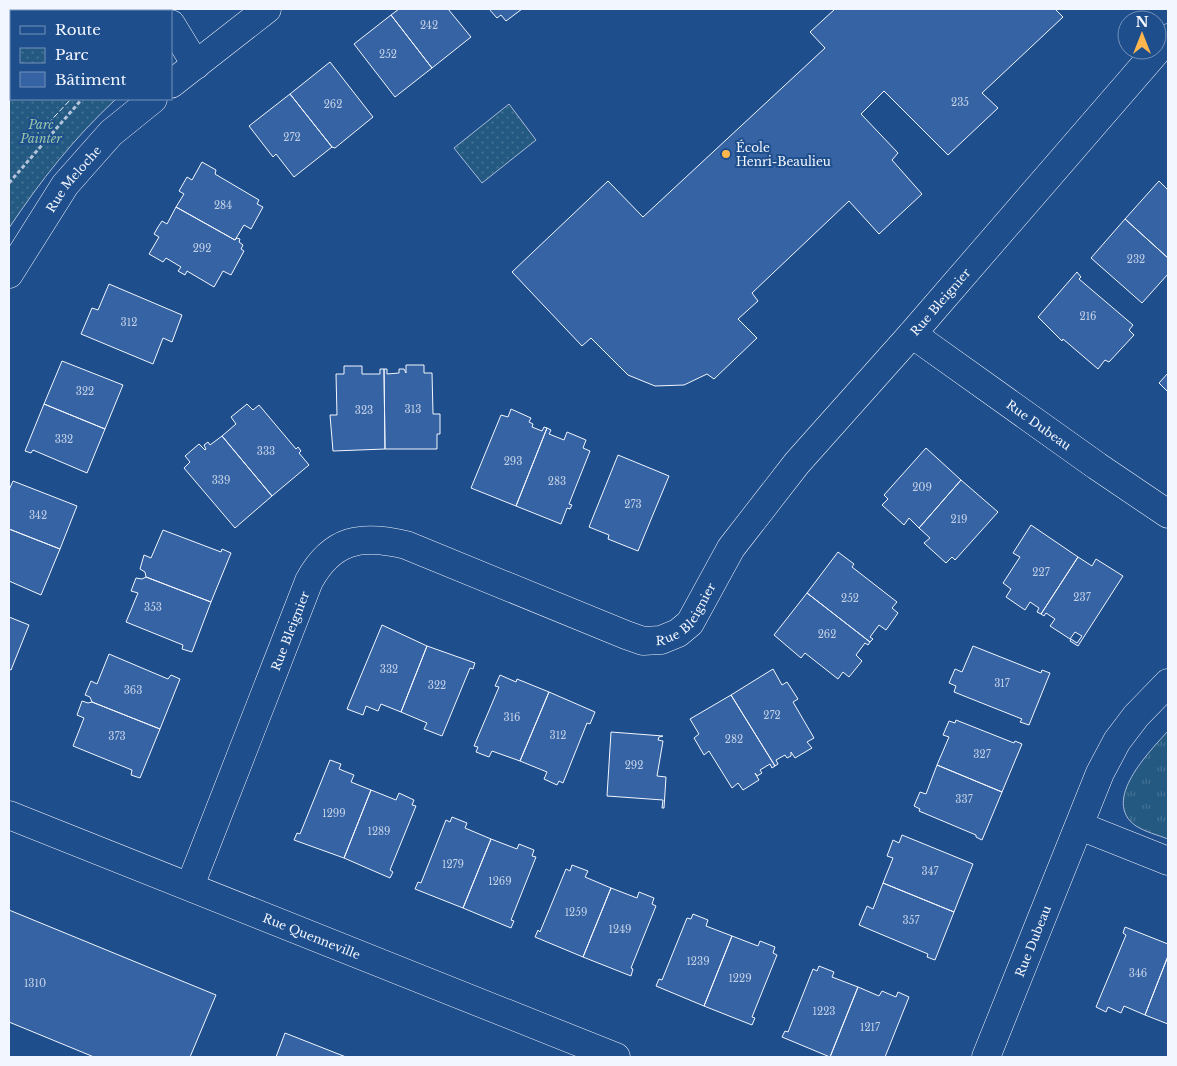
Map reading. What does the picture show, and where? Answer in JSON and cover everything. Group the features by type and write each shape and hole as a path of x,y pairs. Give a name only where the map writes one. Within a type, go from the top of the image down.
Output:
{"street":[{"path":"172,83 268,9"},
{"path":"172,26 196,65"},
{"name":"Rue Bleignier","path":"190,886 308,580 320,561 340,546 365,540 385,540 406,545 626,635 643,640 661,640 678,634 698,610 731,548 797,463 912,334 1168,38"},
{"name":"Rue Meloche","path":"9,274 65,185 111,133 152,100"},
{"name":"Rue Dubeau","path":"912,334 1097,466 1168,514"},
{"name":"Rue Dubeau","path":"986,1057 1100,773 1117,741 1136,716 1168,683"},
{"name":"Rue Quenneville","path":"9,815 616,1057"},
{"path":"1080,826 1168,861"}],"path":[{"path":"9,183 81,100"}],"green space":[{"name":"Parc Painter","path":"9,9 126,9 10,10 10,100 115,100 59,160 9,228"},
{"path":"509,104 536,140 482,183 454,148"},
{"path":"1168,731 1168,839 1136,826 1126,816 1123,803 1126,790 1140,763"}],"building":[{"path":"399,9 448,9 471,37 432,68 391,15"},
{"path":"489,9 522,9 506,21 501,15 497,18"},
{"path":"835,9 1055,9 1063,17 982,93 998,108 948,155 884,91 861,114 898,153 892,160 922,194 879,234 849,201 752,293 758,301 738,319 757,338 714,379 707,374 684,385 655,386 628,375 591,338 582,346 512,272 608,181 643,217 825,48 810,32"},
{"path":"391,15 432,68 395,97 354,44"},
{"path":"330,62 373,117 335,148 332,147 290,94"},
{"path":"290,94 332,147 294,177 276,154 273,157 249,126"},
{"path":"202,162 216,170 215,174 259,200 257,204 263,207 251,229 244,225 235,240 176,207 184,194 179,191 187,177 192,180"},
{"path":"1159,181 1168,190 1168,258 1125,219"},
{"path":"176,207 235,240 237,238 240,239 239,242 243,245 241,249 244,251 231,275 223,271 214,287 187,271 185,275 178,271 181,267 166,258 163,262 149,254 159,237 154,234 158,227 162,221 167,224"},
{"path":"1125,219 1168,258 1168,274 1142,303 1091,258"},
{"path":"1077,272 1081,277 1079,279 1133,325 1129,330 1134,335 1109,362 1105,360 1098,369 1063,339 1062,341 1038,317"},
{"path":"109,284 182,315 172,342 163,338 153,364 81,334 92,308 98,310"},
{"path":"62,361 123,385 105,429 44,404"},
{"path":"406,365 424,365 424,373 432,373 433,414 440,414 440,434 437,434 437,449 385,449 384,369 387,369 387,374 399,373 399,369 404,369 406,373"},
{"path":"344,366 362,366 362,374 380,374 380,369 384,369 385,449 333,451 330,415 337,415 336,374 344,374"},
{"path":"1168,373 1168,392 1159,383"},
{"path":"44,404 105,429 87,473 33,450 31,453 25,451"},
{"path":"247,404 253,410 259,405 296,449 298,447 301,451 299,453 309,465 272,496 222,436 236,424 231,417"},
{"path":"511,409 531,418 529,422 533,424 532,427 542,431 544,427 547,428 516,506 471,488 501,415 508,417"},
{"path":"547,428 551,430 549,434 564,440 567,432 586,440 583,448 590,451 569,504 572,505 570,509 567,508 561,524 516,506"},
{"path":"222,436 272,496 235,528 184,468 190,462 185,456 199,444 205,450 204,445 208,442 210,445"},
{"path":"926,448 961,480 919,528 909,518 904,525 882,505 888,499 884,495"},
{"path":"618,455 669,476 638,551 608,539 609,535 589,527"},
{"path":"961,480 998,512 955,560 952,557 946,563 924,543 930,538 919,528"},
{"path":"13,481 77,506 60,549 9,529 9,490"},
{"path":"1031,525 1078,557 1041,614 1037,612 1039,608 1030,602 1025,610 1006,597 1011,589 1003,583 1020,557 1013,553"},
{"path":"9,529 60,549 41,595 9,581"},
{"path":"163,530 221,552 222,549 231,553 211,602 146,577 145,572 140,569 144,555 151,558"},
{"path":"838,552 854,564 852,567 897,602 892,608 898,613 886,630 879,625 870,637 873,639 870,642 807,593"},
{"path":"1078,557 1092,566 1096,559 1123,576 1078,646 1070,641 1071,639 1077,643 1082,636 1075,632 1070,639 1050,626 1055,619 1046,613 1044,616 1041,614"},
{"path":"146,577 211,602 192,652 182,649 183,645 126,622 138,593 131,591 136,578 142,579"},
{"path":"807,593 870,642 868,645 865,643 856,655 862,661 849,677 843,672 838,679 805,653 801,658 774,635"},
{"path":"9,617 29,625 11,670 9,669"},
{"path":"382,625 427,646 401,712 381,704 378,711 366,706 363,715 347,709"},
{"path":"427,646 475,663 473,669 470,668 442,736 424,729 427,723 401,712"},
{"path":"973,646 1041,673 1042,670 1050,673 1029,725 1020,722 1022,719 954,692 956,686 949,683 955,669 962,672"},
{"path":"109,654 168,679 171,675 180,679 160,729 92,702 90,697 85,695 91,681 97,684"},
{"path":"773,669 782,685 787,682 798,699 793,702 814,738 807,742 812,748 795,758 791,752 791,756 787,758 785,755 776,760 778,764 775,766 731,695"},
{"path":"500,675 516,682 517,679 549,692 520,761 492,751 489,757 476,752 478,747 474,746 499,687 495,686"},
{"path":"549,692 595,712 590,724 587,723 563,783 559,781 557,785 544,779 547,772 520,761"},
{"path":"731,695 775,766 772,768 770,764 760,770 762,773 757,776 755,773 759,780 743,790 738,783 732,788 709,751 704,755 694,738 699,734 690,719"},
{"path":"82,701 92,702 160,729 140,778 131,775 132,770 73,746 84,718 77,715"},
{"path":"956,720 1014,743 1015,741 1022,744 1002,792 937,765 949,737 943,735 949,721 955,723"},
{"path":"611,732 663,736 659,737 658,740 663,741 657,776 666,777 664,808 662,808 663,800 607,796"},
{"path":"330,760 341,764 339,769 354,775 351,782 371,790 344,858 294,840 297,833 300,834"},
{"path":"937,765 1002,792 982,840 976,837 976,835 919,811 920,809 914,806 920,792 926,794"},
{"path":"371,790 396,800 399,793 414,800 412,805 416,806 390,870 393,872 390,878 344,858"},
{"path":"452,817 467,823 465,828 491,839 463,908 415,889 418,882 421,883 446,820 450,822"},
{"path":"902,835 973,864 954,912 883,883 893,858 887,856 893,840 899,843"},
{"path":"491,839 517,849 519,844 534,850 532,856 536,857 511,920 514,921 511,928 463,908"},
{"path":"572,865 588,871 585,877 611,888 583,957 535,937 538,930 540,932 566,869 570,871"},
{"path":"883,883 954,912 935,960 927,957 928,954 859,925 867,906 873,909"},
{"path":"611,888 637,898 639,892 654,898 652,904 656,906 631,968 633,969 631,976 583,957"},
{"path":"9,910 216,995 190,1057 94,1057 9,1022"},
{"path":"693,914 708,920 706,926 732,936 704,1006 656,986 659,979 662,980 687,918 691,919"},
{"path":"1125,927 1168,944 1168,956 1145,1015 1124,1006 1121,1013 1108,1007 1106,1012 1096,1007 1126,935 1123,933"},
{"path":"732,936 758,946 760,941 775,947 773,953 777,955 752,1017 755,1018 752,1025 704,1006"},
{"path":"1168,956 1168,1024 1145,1015"},
{"path":"819,966 834,972 832,977 858,987 830,1057 782,1037 785,1031 788,1032 813,969 817,971"},
{"path":"858,987 879,996 882,991 896,997 898,992 909,997 885,1057 830,1057"},
{"path":"285,1033 346,1057 276,1057"}],"fence":[{"path":"42,130 70,100"}],"place":[{"name":"École Henri-Beaulieu","path":"726,154"}]}
